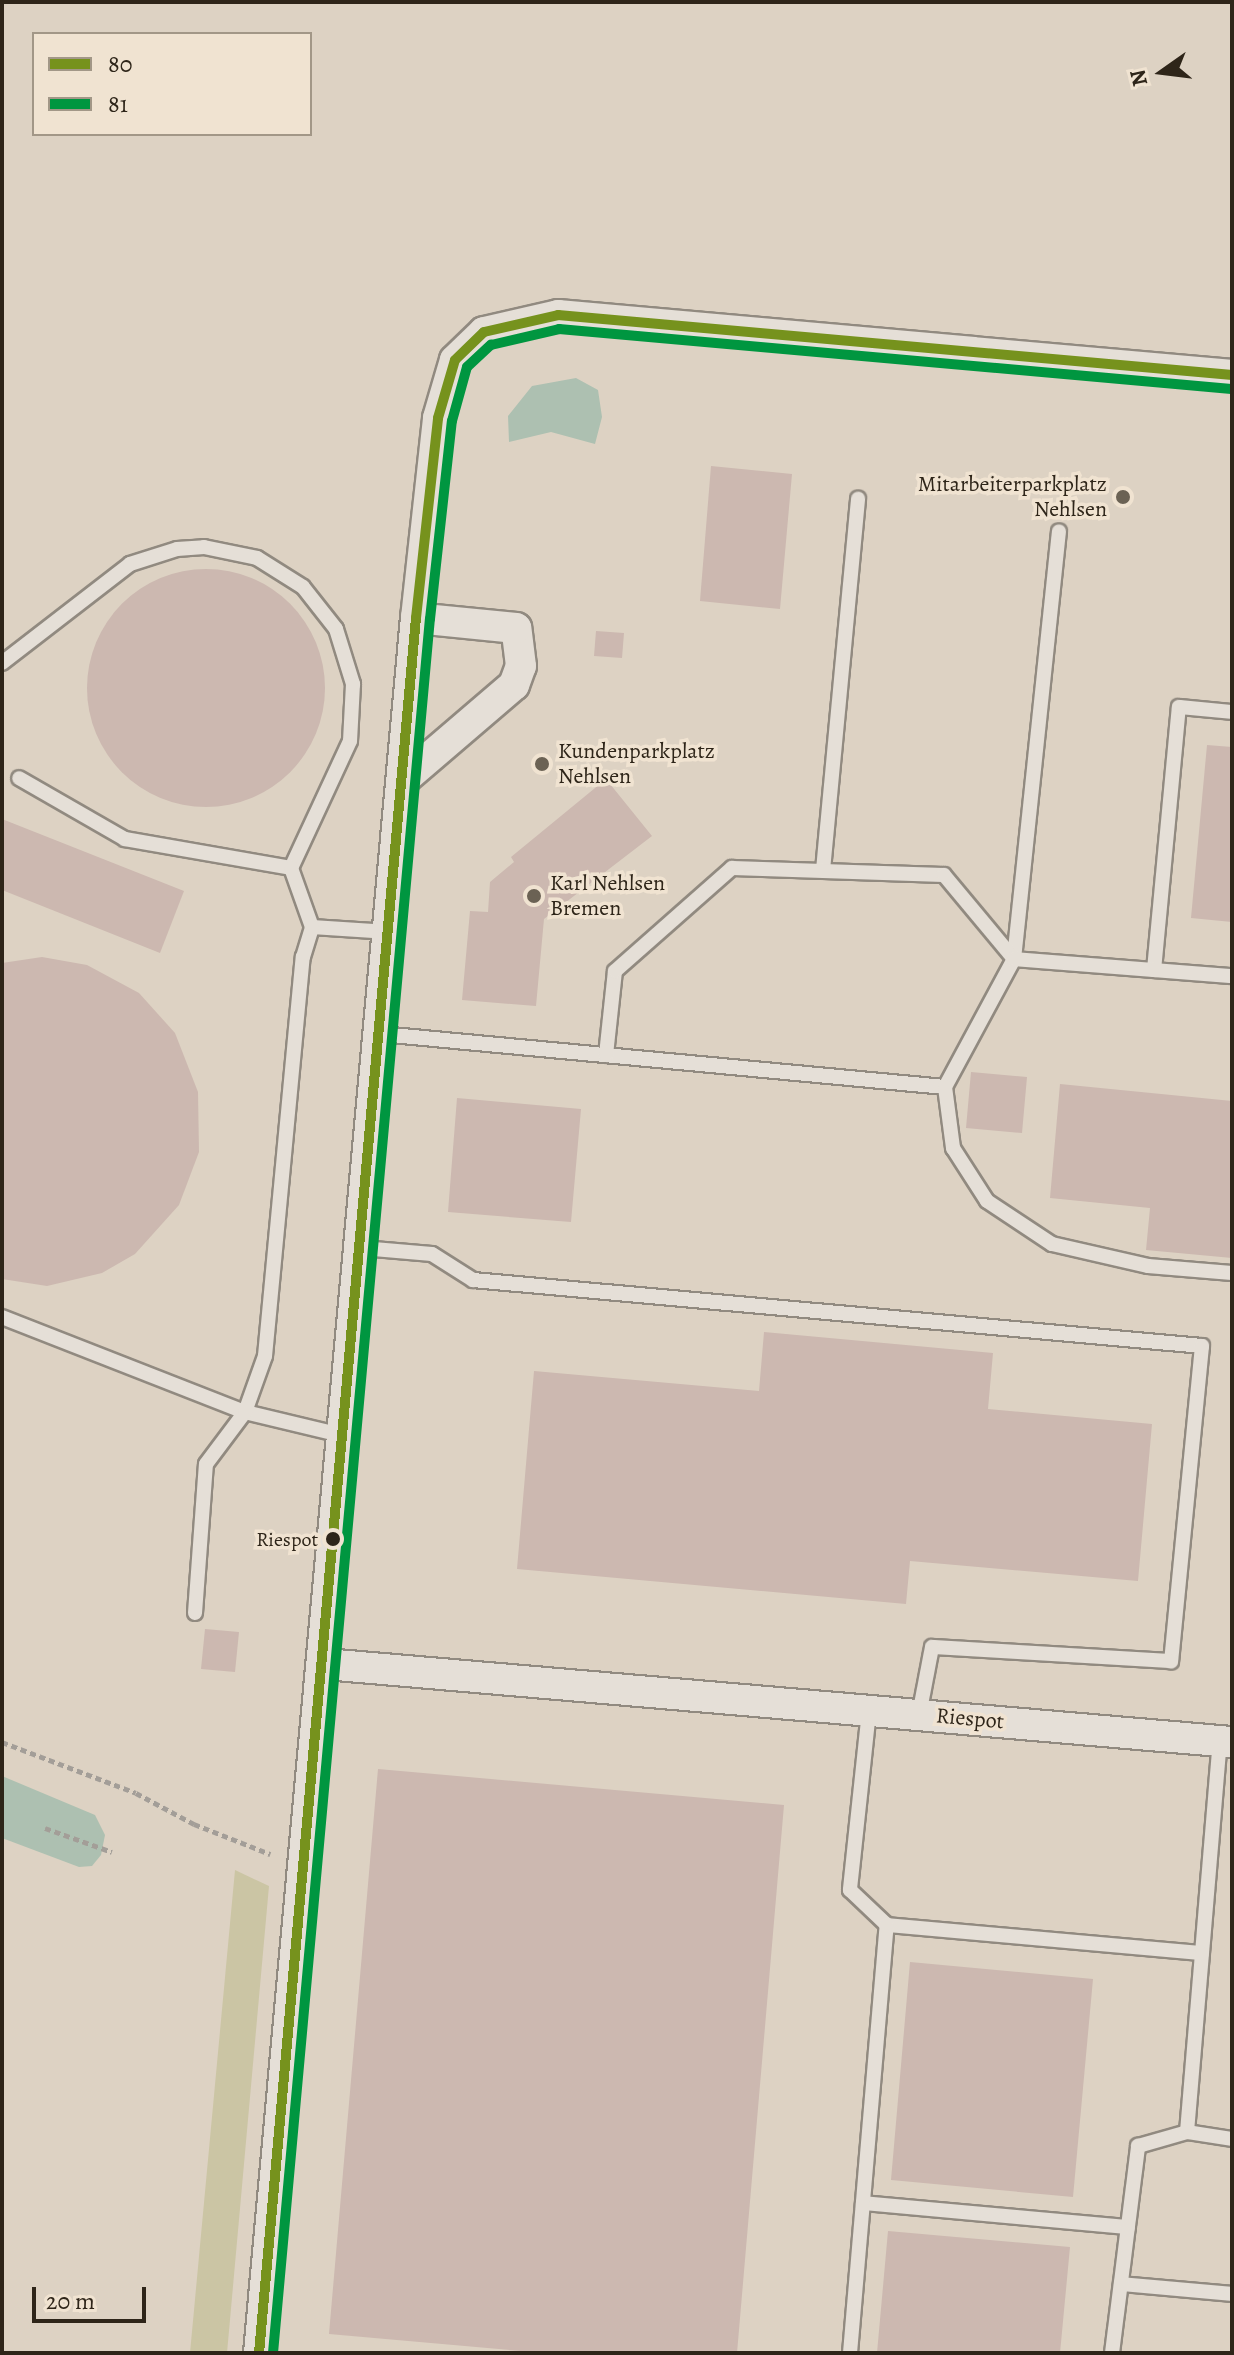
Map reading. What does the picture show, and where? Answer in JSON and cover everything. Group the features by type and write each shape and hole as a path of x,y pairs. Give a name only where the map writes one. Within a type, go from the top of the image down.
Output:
{"street":[{"path":"259,2353 325,1664 416,618 438,418 455,360 484,332 558,315 1232,375"},
{"path":"403,780 514,685 521,666 516,628 416,618"},
{"name":"Riespot","path":"325,1664 1226,1741"}],"lane":[{"path":"823,870 858,499"},
{"path":"1059,531 1014,959 945,1087 953,1148 987,1201 1052,1244 1148,1266 1232,1273"},
{"path":"2,663 146,557 204,547 231,550 281,570 303,587 336,629 353,684 350,741 291,868 312,927 303,957 265,1356 245,1412 206,1464 195,1613"},
{"path":"1154,970 1179,707 1232,712"},
{"path":"19,778 125,839 291,868"},
{"path":"606,1055 615,971 732,868 944,875 1014,959 1232,976"},
{"path":"312,927 390,932"},
{"path":"381,1034 945,1087"},
{"path":"362,1248 432,1254 473,1280 1202,1346 1171,1661 932,1647 919,1715"},
{"path":"2,1317 245,1412 345,1436"},
{"path":"869,1711 850,1890 887,1925 1202,1953"},
{"path":"1187,2132 1202,1953 1226,1741"},
{"path":"850,2353 887,1925"},
{"path":"1112,2353 1138,2146 1187,2132 1232,2139"},
{"path":"863,2203 1128,2227"},
{"path":"1121,2284 1232,2294"}],"path":[{"path":"2,1742 136,1793 194,1824 304,1868"},
{"path":"45,1828 112,1852"}],"shaded area":[{"path":"576,378 598,390 602,417 595,444 551,432 509,442 508,416 532,386"},
{"path":"2,1776 95,1815 105,1835 101,1855 92,1866 79,1867 2,1838"},
{"path":"235,1870 269,1886 227,2353 190,2353"}],"building":[{"path":"711,466 792,474 780,609 700,601"},
{"path":"206,569 251,578 272,589 290,604 305,622 316,643 325,688 316,733 305,754 290,772 272,787 251,798 206,807 161,798 140,787 122,772 107,754 96,733 87,688 96,643 107,622 122,604 140,589 161,578"},
{"path":"596,631 624,633 622,658 594,656"},
{"path":"1207,745 1232,747 1232,922 1191,918"},
{"name":"Karl Nehlsen Bremen","path":"606,779 652,836 544,919 536,1006 462,1000 470,911 488,912 490,882 514,862 511,857"},
{"path":"2,819 184,891 160,953 2,890"},
{"path":"42,957 87,965 139,993 175,1033 198,1092 199,1152 179,1205 135,1254 102,1273 47,1286 2,1279 2,963"},
{"path":"971,1072 1027,1077 1022,1133 966,1128"},
{"path":"1060,1084 1232,1101 1232,1258 1146,1250 1150,1208 1050,1198"},
{"path":"457,1098 581,1109 571,1222 448,1212"},
{"path":"764,1332 993,1353 988,1409 1152,1424 1138,1581 910,1561 906,1604 517,1569 534,1371 759,1391"},
{"path":"205,1629 239,1632 235,1672 201,1669"},
{"path":"378,1769 784,1805 737,2353 543,2353 329,2334"},
{"path":"910,1962 1093,1979 1073,2197 891,2180"},
{"path":"888,2231 1070,2247 1060,2353 877,2353"}],"transit line":[{"name":"80","path":"259,2353 416,618 438,418 455,360 484,332 558,315 1232,375"},
{"name":"81","path":"273,2353 430,619 452,421 467,367 491,345 559,329 1231,389"}],"place":[{"name":"Mitarbeiterparkplatz Nehlsen","path":"1123,497"},
{"name":"Kundenparkplatz Nehlsen","path":"542,764"},
{"name":"Karl Nehlsen Bremen","path":"534,896"},
{"name":"Riespot","path":"333,1539"}]}
